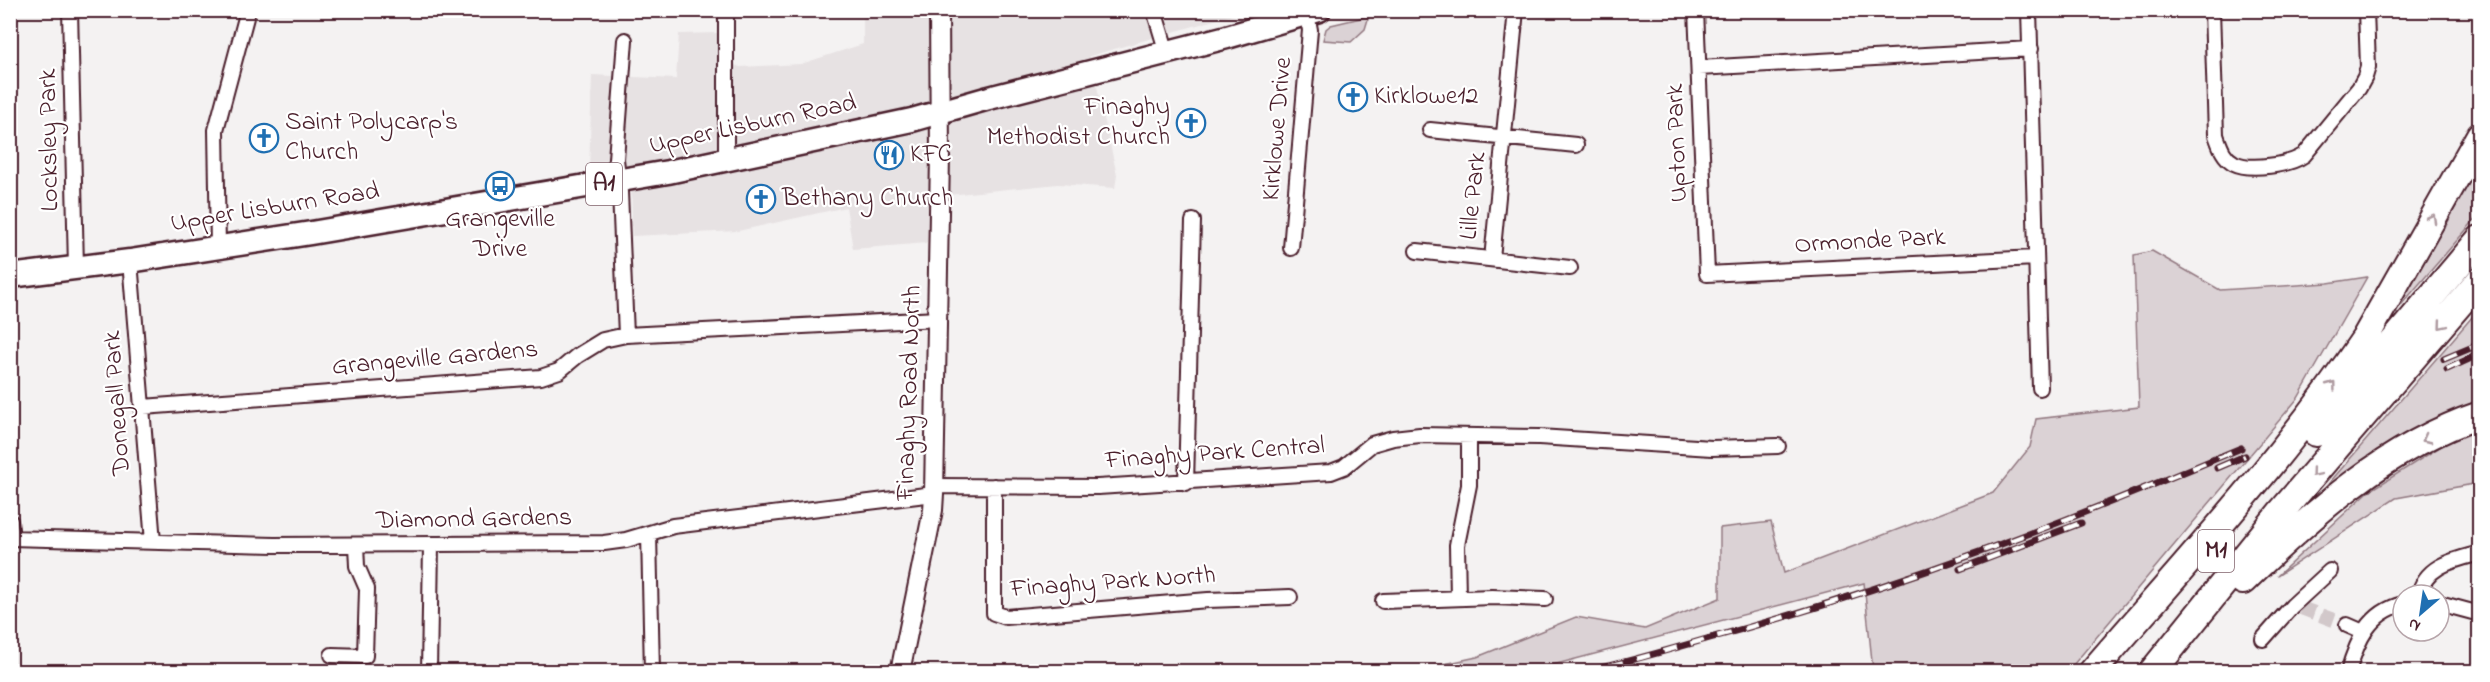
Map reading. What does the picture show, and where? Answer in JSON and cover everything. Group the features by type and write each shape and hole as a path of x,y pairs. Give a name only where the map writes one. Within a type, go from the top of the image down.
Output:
{"highway":[{"path":"2092,672 2295,435 2345,368 2365,338 2480,135"},
{"name":"M1","path":"2114,672 2480,239"},
{"name":"M1","path":"2158,665 2282,512 2480,280"},
{"path":"2158,665 2270,555 2356,482 2412,446 2480,415"}],"main road":[{"name":"Upper Lisburn Road","path":"10,276 218,247 620,181 726,160 940,113 1313,12"}],"street":[{"name":"Locksley Park","path":"70,10 76,267"},
{"path":"218,247 216,130 248,10"},
{"path":"726,10 726,160"},
{"name":"Finaghy Road North","path":"900,672 933,510 938,319 939,10"},
{"path":"1154,10 1167,53"},
{"path":"1504,138 1516,10"},
{"name":"Upton Park","path":"1696,10 1707,274"},
{"path":"2029,10 2040,388"},
{"path":"2212,10 2216,135 2221,150 2228,158 2245,166 2288,163 2298,160 2359,88 2368,67 2366,10"},
{"name":"Kirklowe Drive","path":"1291,248 1313,12"},
{"path":"625,40 616,159 620,181 626,335"},
{"path":"1699,68 2031,49"},
{"name":"Lille Park","path":"1430,130 1576,145"},
{"name":"Lille Park","path":"1492,259 1504,138"},
{"path":"1186,483 1193,221"},
{"name":"Lille Park","path":"1417,251 1570,268"},
{"name":"Ormonde Park","path":"1707,274 2036,258"},
{"name":"Donegall Park","path":"130,261 153,542"},
{"name":"Grangeville Gardens","path":"142,407 541,377 559,371 577,356 603,340 626,335 938,319"},
{"name":"Finaghy Park Central","path":"934,490 994,486 1098,487 1331,472 1344,467 1372,444 1393,438 1420,435 1539,437 1712,448 1778,446"},
{"path":"1458,598 1457,545 1469,485 1469,436"},
{"name":"Finaghy Park North","path":"994,486 994,613 1006,617 1208,600 1290,597"},
{"name":"Diamond Gardens","path":"11,538 356,545 604,543 649,534 673,526 934,490"},
{"path":"10,521 11,538"},
{"path":"649,534 652,672"},
{"path":"332,655 365,656 367,589 357,566 356,545"},
{"path":"429,672 431,545"},
{"path":"2424,583 2429,572 2450,561 2480,554"},
{"path":"2263,639 2330,571"},
{"path":"1383,601 1458,598 1545,599"},
{"path":"2451,606 2480,614"},
{"path":"2348,672 2356,645 2363,632 2375,617 2391,610"},
{"path":"2346,624 2363,632"}],"shaded area":[{"path":"863,11 1246,11 1090,56 1117,175 1115,188 1058,184 929,197 927,243 853,249 846,207 738,231 632,236 631,165 589,172 592,75 676,79 679,34 718,33 718,59 740,67 801,64 863,44"},
{"path":"1369,16 1365,29 1351,42 1323,40 1326,29 1331,25"},
{"path":"2479,158 2479,215 2376,334 2437,227 2445,228"},
{"path":"2152,251 2220,290 2328,283 2367,277 2298,398 2068,671 1873,671 1864,583 1530,671 1412,671 1477,657 1576,617 1645,629 1720,598 1720,528 1771,522 1784,573 1993,493 2030,447 2036,419 2139,407 2134,255"},
{"path":"2479,309 2479,483 2396,498 2277,576 2368,492 2451,440 2318,496"}],"tunnel":[{"path":"2301,608 2347,625"}],"railway":[{"path":"2444,359 2480,344"},
{"path":"2447,369 2480,354"},
{"path":"1582,672 1778,619 1912,576 2045,528 2241,448"},
{"path":"2217,468 2245,456"},
{"path":"1960,569 2081,523"}],"place":[{"name":"Kirklowe12","path":"1353,97"},
{"name":"Finaghy Methodist Church","path":"1191,123"},
{"name":"Saint Polycarp's Church","path":"264,138"},
{"name":"KFC","path":"889,155"},
{"name":"Grangeville Drive","path":"500,186"},
{"name":"Bethany Church","path":"761,199"}]}
